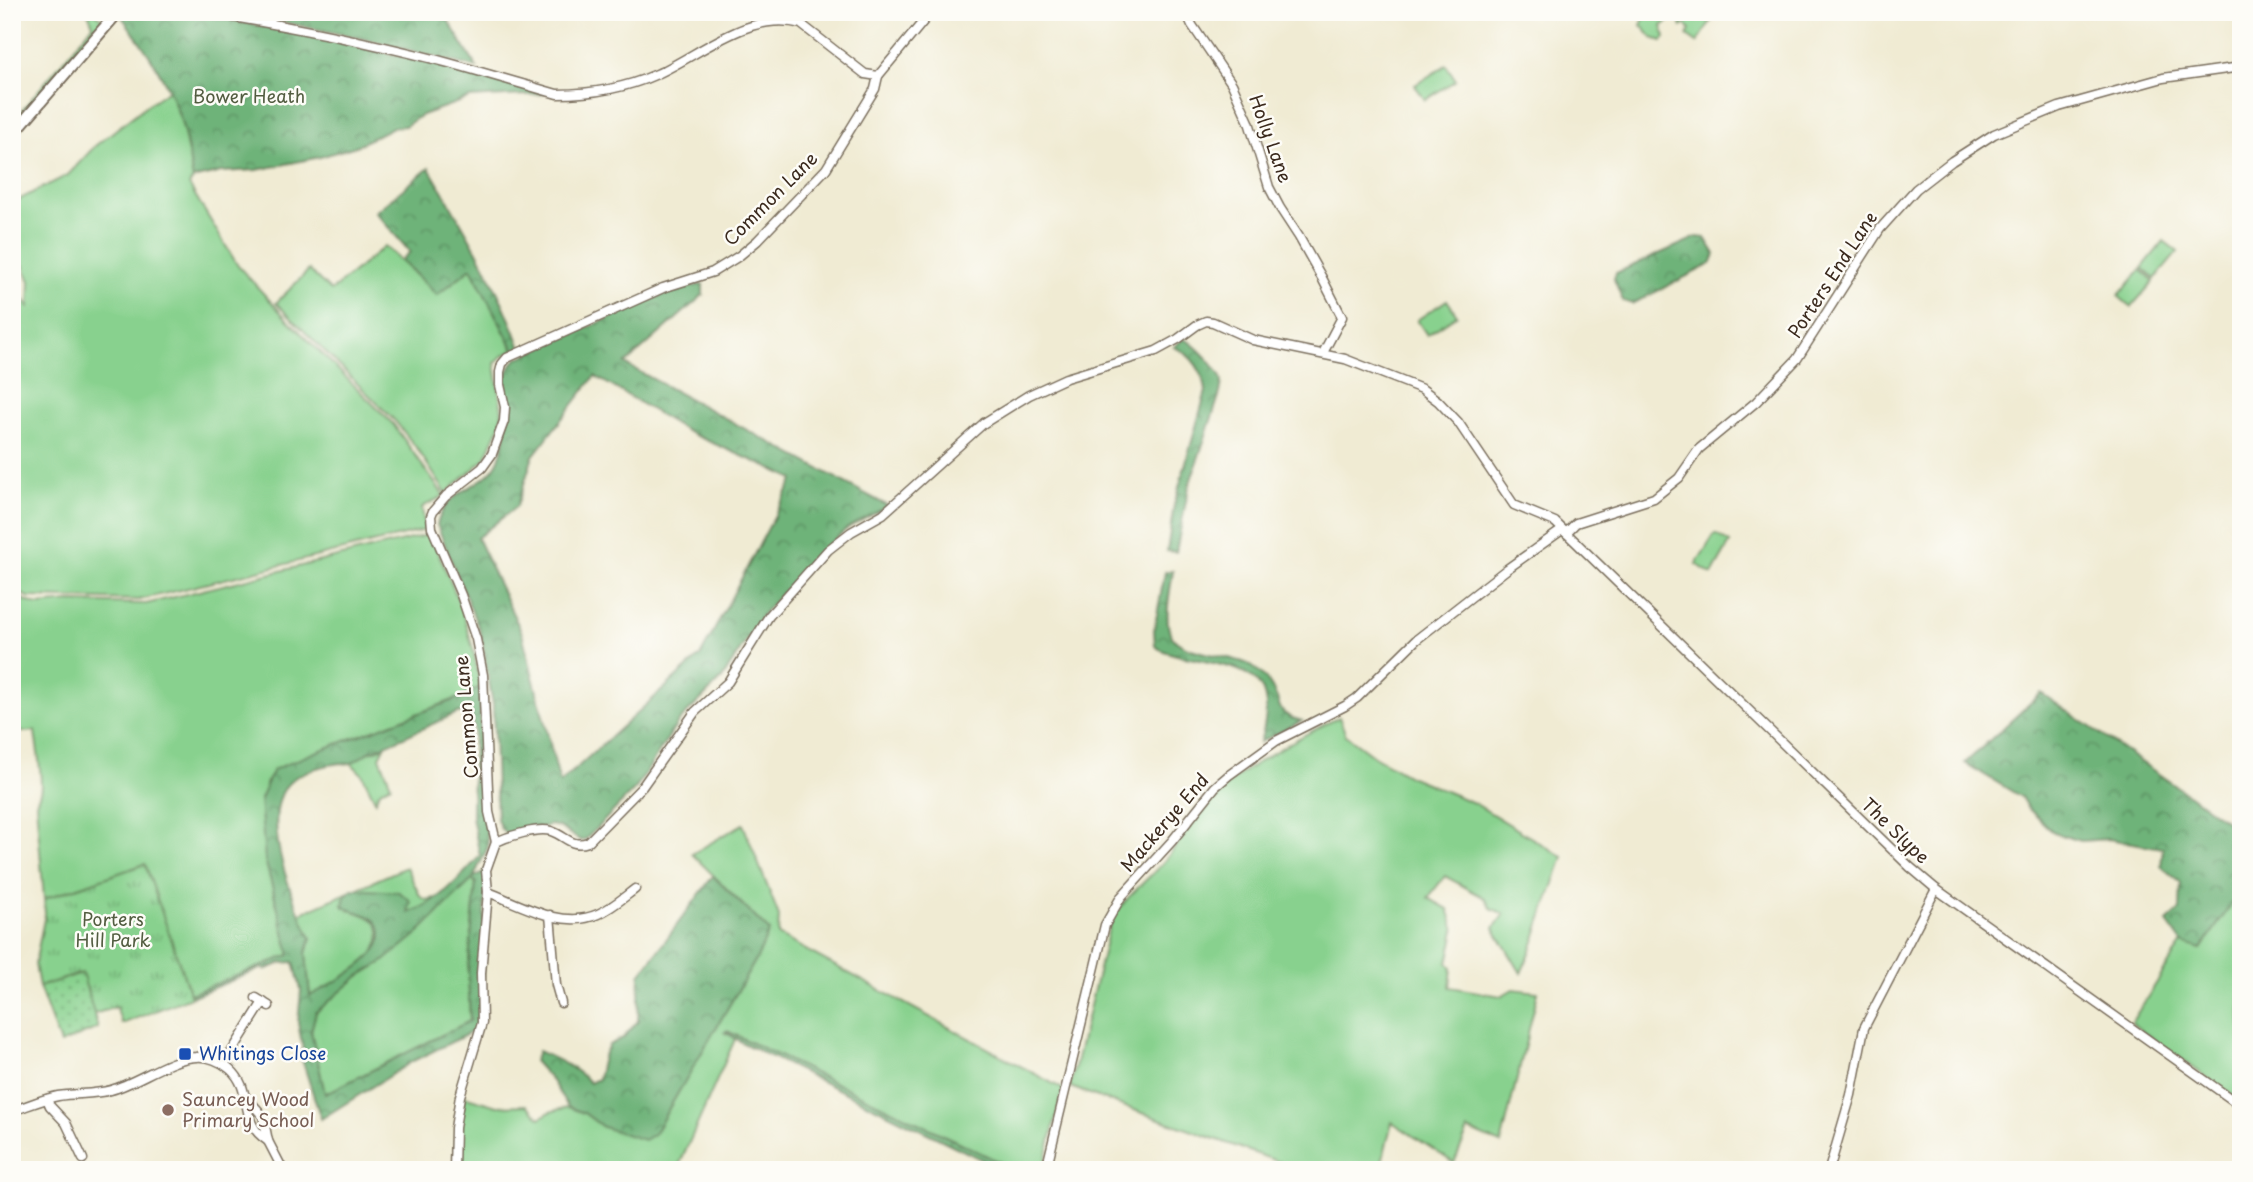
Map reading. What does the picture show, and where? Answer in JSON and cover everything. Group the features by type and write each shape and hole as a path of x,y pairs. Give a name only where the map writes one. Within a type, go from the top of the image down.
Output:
{"main road":[{"path":"12,135 118,12"}],"street":[{"path":"204,12 358,41 457,65 557,94 614,89 657,74 722,37 765,23 788,20 801,23 864,74 877,76 932,12"},
{"name":"Holly Lane","path":"1186,12 1233,84 1249,122 1269,187 1342,317 1323,353"},
{"name":"Porters End Lane","path":"1564,531 1576,523 1654,498 1679,478 1699,449 1756,402 1797,359 1880,229 1916,189 1952,161 1994,134 2059,107 2163,78 2241,67"},
{"name":"Common Lane","path":"454,1170 454,1128 460,1096 482,1023 481,973 488,892 486,870 496,842 489,812 483,675 476,639 461,595 432,528 431,516 446,496 482,468 492,454 504,421 505,407 500,385 502,364 508,358 663,288 712,272 739,256 757,241 826,169 876,89 877,76"},
{"path":"496,842 512,835 550,830 574,844 588,842 642,787 695,712 728,682 769,616 828,550 883,514 984,423 1030,395 1066,378 1156,351 1206,321 1253,340 1345,359 1422,389 1458,422 1514,505 1552,519 1576,523"},
{"name":"The Slype","path":"1552,519 1910,867 1936,889 2241,1106"},
{"name":"Mackerye End","path":"1046,1170 1105,925 1121,897 1229,775 1276,741 1357,698 1405,650 1507,569 1564,531"},
{"path":"488,892 550,915 572,920 595,916 635,889"},
{"path":"1829,1170 1851,1095 1861,1039 1869,1016 1936,889"},
{"path":"550,915 556,985 561,1003"},
{"path":"224,1064 262,1002"},
{"path":"12,1111 47,1099 108,1091 189,1058 204,1057 224,1064 236,1075 247,1098 263,1116 268,1141 283,1170"},
{"path":"247,1098 250,1123 254,1130 268,1141"},
{"path":"47,1099 68,1127 83,1158"},
{"path":"250,1123 263,1116"}],"green space":[{"path":"85,12 94,12 105,21 12,131 12,122 93,25"},
{"name":"Bower Heath","path":"134,12 183,12 302,33 476,74 545,94 470,98 422,115 405,126 393,127 356,146 320,157 257,170 221,172 193,179 183,128 170,93 148,54 122,17"},
{"path":"235,12 443,12 477,68 374,41"},
{"path":"1647,12 1717,12 1697,43 1687,36 1690,30 1686,24 1682,27 1677,16 1662,26 1665,38 1662,41 1652,38 1641,25"},
{"path":"1446,65 1456,80 1425,100 1415,85"},
{"path":"169,90 182,123 193,179 189,185 238,266 285,317 393,424 444,496 422,507 425,530 139,600 28,597 12,590 12,282 29,307 30,281 12,240 12,203 68,175 95,146"},
{"path":"429,168 491,278 521,348 514,350 471,268 437,295 401,260 410,252 375,212"},
{"path":"1697,237 1705,238 1715,254 1711,264 1632,304 1623,301 1614,279 1616,273"},
{"path":"2164,241 2178,252 2155,279 2142,268"},
{"path":"385,246 437,295 471,268 514,350 495,363 502,411 501,423 485,459 446,493 395,421 276,303 309,270 331,291"},
{"path":"2141,270 2154,281 2131,307 2118,296"},
{"path":"703,284 703,295 625,364 888,506 849,527 822,550 764,612 722,679 679,721 636,788 586,839 581,841 551,825 508,835 501,829 497,819 493,705 481,634 437,525 448,503 484,478 498,461 507,421 506,376 512,364 518,358 669,292","holes":["595,376 690,433 794,479 701,655 560,783 522,633 477,538 517,506 533,456"]},
{"path":"1447,300 1457,315 1427,335 1417,320"},
{"path":"1183,339 1206,357 1222,381 1189,486 1176,552 1167,551 1174,505 1206,391 1196,365 1186,354 1174,347"},
{"path":"1715,534 1730,543 1712,574 1696,564"},
{"path":"427,535 432,539 462,611 480,687 464,696 273,770 266,784 265,859 290,955 190,994 145,864 44,899 36,803 41,780 35,731 12,733 12,595 37,605 70,602 146,604"},
{"path":"1173,571 1168,621 1171,635 1176,642 1185,647 1250,665 1269,683 1283,712 1302,721 1260,742 1265,718 1265,700 1261,687 1252,677 1239,670 1169,653 1155,646 1154,630 1165,572"},
{"path":"480,687 481,784 488,847 473,878 486,870 480,1028 413,1061 321,1119 300,1053 303,1049 298,1023 301,990 294,962 281,963 265,970 263,968 191,997 190,994 290,955 265,859 260,799 273,770 464,696","holes":["466,712 472,716 474,728 472,817 480,856 438,897 408,913 411,901 399,892 352,889 345,896 343,906 370,917 377,923 381,934 378,946 358,967 310,996 306,953 311,938 286,878 277,829 278,807 285,789 303,773 330,765 351,763 369,752 457,713","472,880 476,882 468,972 470,1021 325,1094 311,1031 316,1012 359,976 383,962 416,935"]},
{"path":"2041,693 2241,831 2241,890 2201,949 2182,943 2167,922 2180,910 2181,883 2161,866 2163,848 2108,839 2081,841 2054,833 2027,807 2021,797 1965,763"},
{"path":"1339,717 1346,735 1374,756 1409,776 1474,803 1563,857 1521,973 1494,928 1504,914 1491,908 1485,898 1445,876 1428,898 1448,909 1455,930 1448,963 1452,967 1450,987 1501,996 1513,989 1538,992 1501,1144 1468,1130 1454,1163 1392,1122 1380,1170 1302,1170 1070,1087 1110,924 1121,906 1166,859 1218,793 1267,756"},
{"path":"385,747 380,757 391,785 380,791 376,802 362,774 351,763 367,753"},
{"path":"743,824 779,916 778,935 1063,1089 1043,1170 1016,1170 727,1031 725,1033 736,1037 677,1170 457,1170 464,1096 497,1106 527,1105 540,1118 568,1107 584,1113 603,1127 654,1134 758,956 769,931 692,854"},
{"name":"Porters Hill Park","path":"145,864 191,997 122,1024 116,1007 94,1014 82,974 39,987 35,964 45,914 44,899"},
{"path":"406,867 420,896 426,900 435,898 419,910 407,913 384,892 355,889"},
{"path":"713,876 769,931 758,956 654,1134 644,1140 603,1127 584,1113 568,1107 552,1081 534,1061 538,1051 572,1068 590,1083 598,1079 609,1045 623,1038 638,1021 640,975"},
{"path":"472,880 476,883 468,972 470,1021 325,1094 311,1031 316,1012 359,976 383,962"},
{"path":"2241,890 2241,1096 2238,1100 2131,1023 2182,943 2201,949"},
{"path":"352,891 349,910 365,915 375,922 379,931 379,942 374,952 355,970 310,997 306,953 311,938 299,914"},
{"path":"82,973 98,1028 60,1044 39,987"},
{"path":"725,1032 1016,1170 1003,1170 743,1043"}],"place":[{"name":"Whitings Close","path":"185,1054"},
{"name":"Sauncey Wood Primary School","path":"168,1110"}]}
